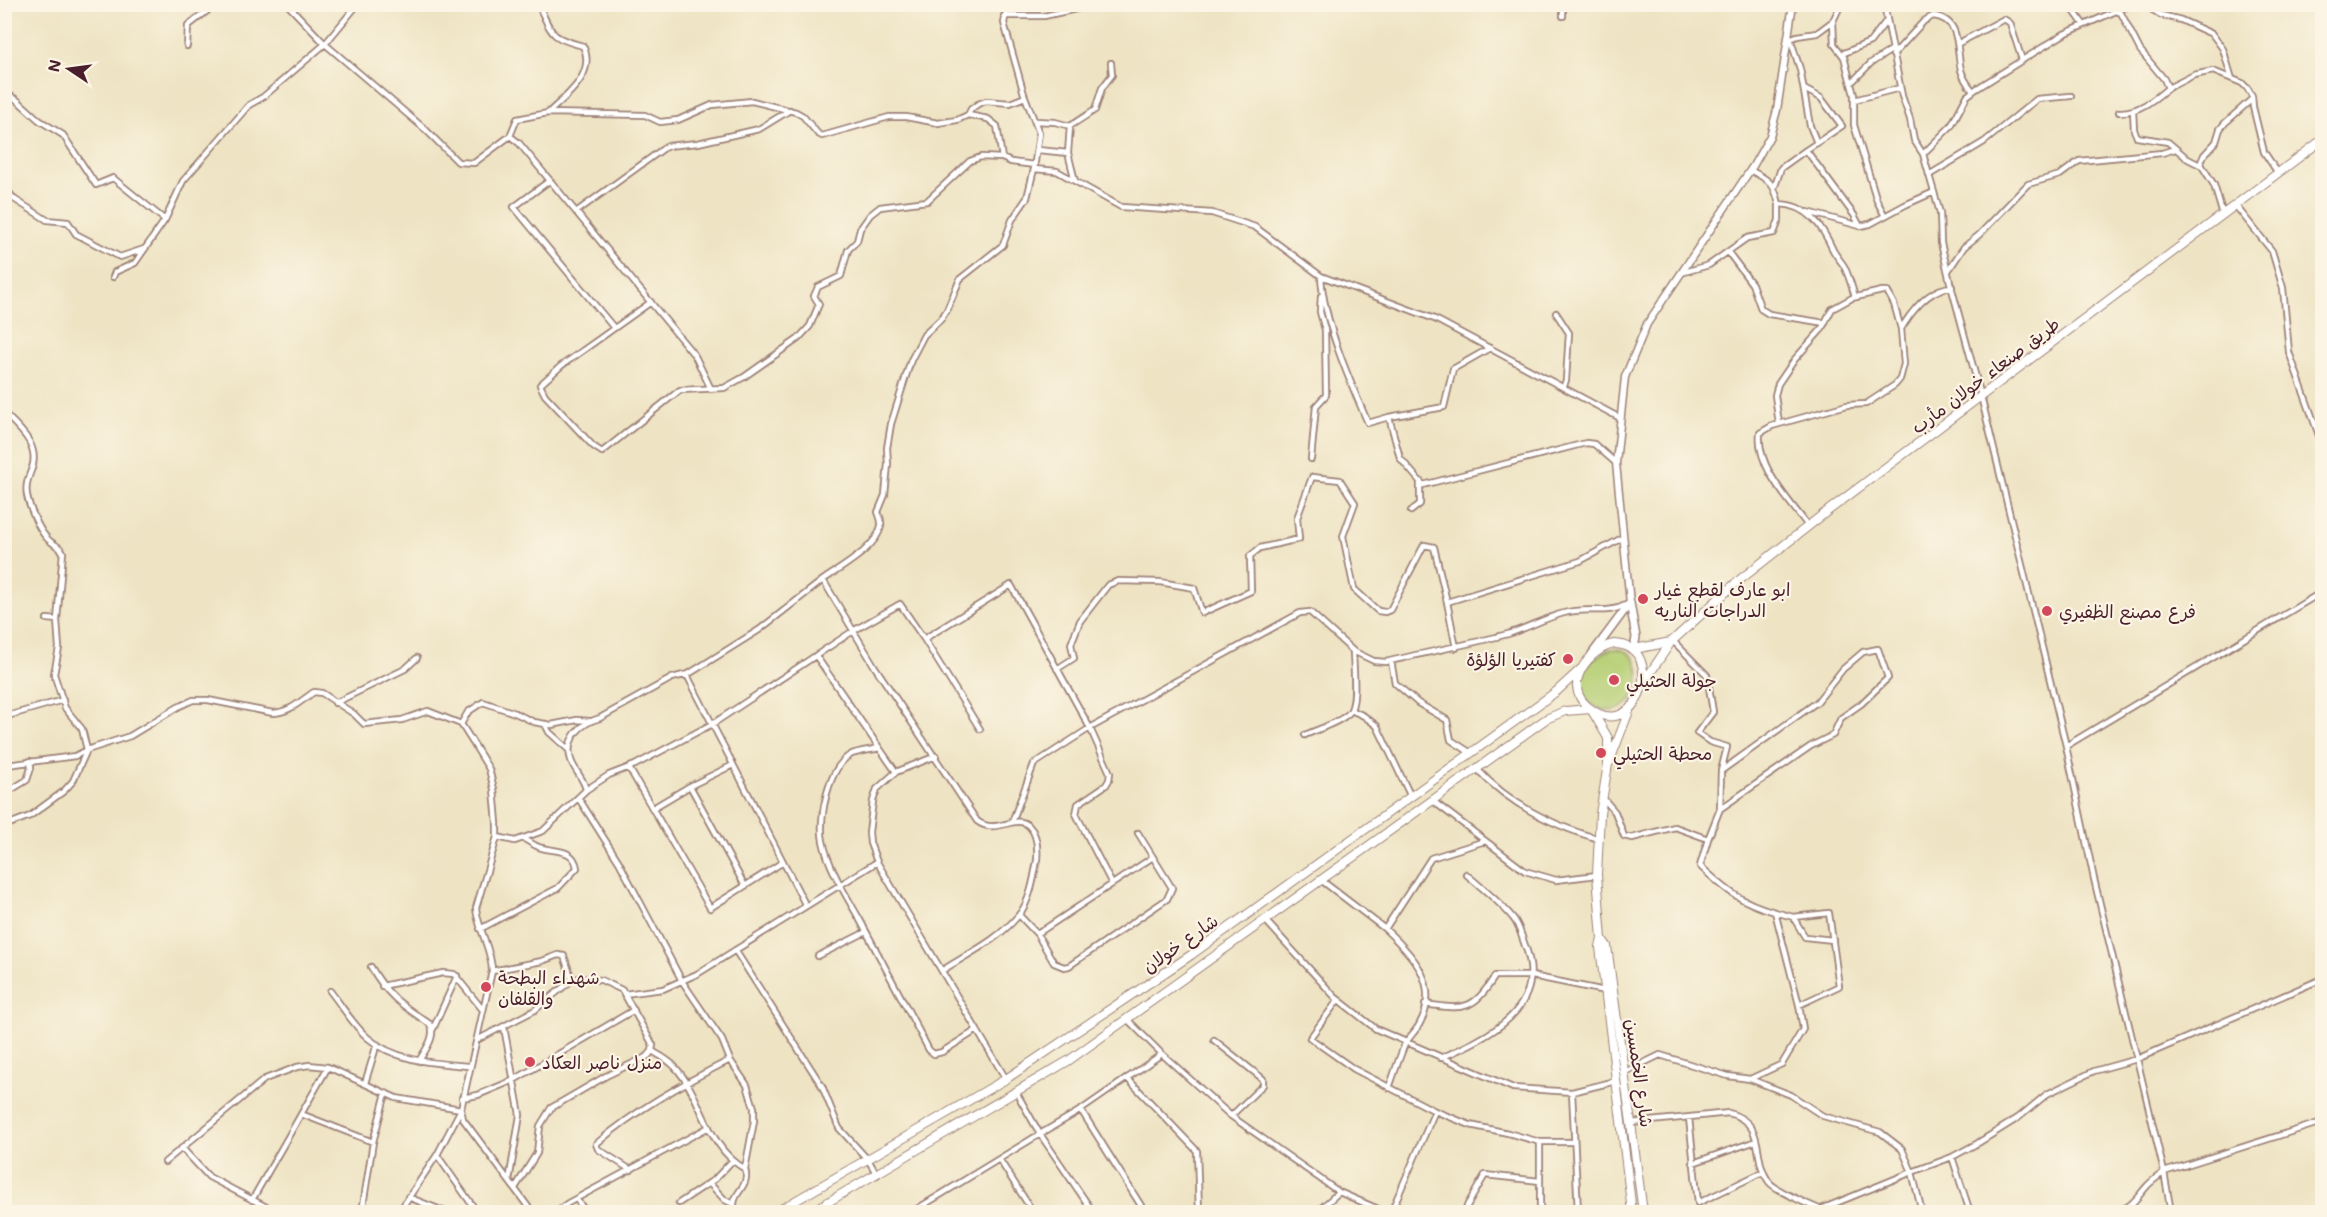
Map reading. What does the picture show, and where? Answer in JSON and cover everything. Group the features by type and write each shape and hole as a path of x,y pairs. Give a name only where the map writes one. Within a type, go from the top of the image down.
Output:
{"main road":[{"name":"طريق صنعاء خولان مأرب","path":"1642,685 1672,641 1737,582 1808,526 2322,140"},
{"path":"1630,603 1636,637 1634,649 1642,665 1642,685 1629,711 1619,715 1608,715 1592,710 1584,704 1578,692 1581,669 1630,603"},
{"path":"1592,654 1605,646 1614,644 1634,649 1672,641"},
{"name":"شارع خولان","path":"776,1212 868,1161 1006,1079 1191,955 1557,691 1581,669"},
{"name":"شارع خولان","path":"811,1212 822,1210 1068,1061 1555,714 1565,711 1592,710"},
{"name":"شارع الخمسين","path":"1592,710 1608,738 1608,764 1599,839 1598,875 1602,939 1600,947 1632,1212"},
{"name":"شارع الخمسين","path":"1608,764 1629,711"},
{"name":"شارع الخمسين","path":"1602,939 1607,946 1643,1212"},
{"path":"1191,955 1196,969"}],"street":[{"path":"187,46 188,26 216,4"},
{"path":"287,4 325,44 426,130 458,162 474,163 510,136 517,119 548,113 645,115 660,122 678,120 712,105 752,101 791,110 803,116 822,136 889,117 906,117 938,123 957,120 968,115 988,119 997,126 1002,158"},
{"path":"113,277 115,272 135,263 165,220 183,181 241,114 325,44 358,4"},
{"path":"538,4 551,31 559,39 583,46 588,56 585,73 571,92 548,113"},
{"path":"461,724 468,712 483,702 515,713 529,721 545,724 600,718 672,678 688,674 759,630 861,553 878,535 881,520 878,512 885,495 887,448 891,424 911,360 924,335 947,310 960,279 1003,245 1012,220 1028,198 1038,150 1039,133 1025,97 1004,23 1008,4"},
{"path":"1004,16 1044,16 1099,4"},
{"path":"1563,4 1563,16"},
{"path":"1012,822 1034,764 1090,728 1300,613 1311,612 1317,615 1353,651 1374,661 1392,661 1456,648 1511,633 1564,613 1579,610 1616,610 1630,603 1616,463 1625,377 1647,324 1750,170 1770,136 1777,110 1790,35 1792,4"},
{"path":"1841,4 1833,21 1834,44 1842,54 1851,82 1854,125 1877,201 1885,216"},
{"path":"1884,4 1900,88 1914,140 1923,154 1940,213 1941,243 1947,272 1981,396 2067,746 2094,879 2164,1172 2171,1212"},
{"path":"2069,4 2084,25"},
{"path":"2113,4 2116,11 2121,13 2140,50 2164,79 2168,88"},
{"path":"1923,154 1951,126 1962,105 1973,91 2064,34 2133,4"},
{"path":"2143,4 2161,15 2181,20 2212,34 2223,49 2232,79"},
{"path":"1851,82 1871,63 1893,52 1924,21 1933,16 1946,20 1954,29 1959,43 1961,71 1973,91"},
{"path":"1959,43 2004,19 2010,23 2022,60"},
{"path":"1842,54 1870,42 1887,20"},
{"path":"1790,35 1817,33 1833,21"},
{"path":"1790,35 1804,89 1810,126 1817,143"},
{"path":"1035,121 1055,122 1070,126 1095,110 1102,88 1112,75 1111,63"},
{"path":"2119,112 2133,110 2194,75 2213,71 2248,89 2264,153 2278,173"},
{"path":"1854,100 1900,88"},
{"path":"1804,89 1821,98 1842,126"},
{"path":"4,92 17,100 39,120 63,135 96,185 113,178 165,220"},
{"path":"1929,175 1984,141 2037,99 2071,96"},
{"path":"968,115 971,109 986,101 1010,103 1025,97"},
{"path":"2202,166 2204,155 2216,142 2225,123 2252,99"},
{"path":"576,212 667,146 698,143 759,129 791,110"},
{"path":"2133,110 2134,130 2137,137 2168,142 2202,166 2214,185 2223,215"},
{"path":"1774,186 1781,168 1842,126 1854,125"},
{"path":"1070,126 1068,153 1075,181"},
{"path":"510,136 519,143 695,356 711,389"},
{"path":"1947,272 1964,247 1979,235 2028,184 2060,175 2079,161 2162,153 2175,149"},
{"path":"1038,150 1068,153"},
{"path":"1806,150 1860,226"},
{"path":"651,303 561,366 540,385 545,395 592,446 602,452 680,390 724,388 744,377 798,339 810,326 819,304 814,296 818,287 841,276 848,250 857,241 860,229 880,207 927,201 970,161 981,157 1002,158 1011,162 1057,171 1121,207 1212,213 1255,227 1321,276 1437,320 1620,418"},
{"path":"1681,273 1709,265 1747,238 1774,232 1779,220 1779,204 1774,186 1769,180 1750,170"},
{"path":"549,181 514,207 614,328"},
{"path":"4,186 14,198 47,220 68,222 76,234 120,257 144,249"},
{"path":"1779,204 1860,226 1870,224 1905,204 1934,192"},
{"path":"2235,205 2272,251 2283,288 2289,352 2322,444"},
{"path":"1806,211 1830,240 1834,252 1844,267 1855,297"},
{"path":"1728,252 1752,284 1761,309 1769,314 1825,323"},
{"path":"1311,459 1316,406 1326,395 1325,330 1320,312 1321,276"},
{"path":"1901,329 1908,318 1932,293 1942,288 1952,287"},
{"path":"1779,424 1775,395 1778,384 1825,323 1832,309 1855,297 1887,291 1894,304 1901,329 1904,364 1900,379 1895,386 1866,404 1847,405 1779,424 1764,429 1760,433 1761,448 1774,478 1808,526"},
{"path":"1322,293 1348,378 1368,423 1444,407 1453,369 1490,348"},
{"path":"1556,313 1569,333 1564,386"},
{"path":"4,413 26,435 32,448 34,457 26,487 30,503 46,538 63,552 57,620 59,648 54,674 65,708 82,729 87,750 73,781 64,790 30,816 4,826"},
{"path":"1389,417 1400,458 1423,485 1586,443 1594,444 1616,463"},
{"path":"1057,669 1074,658 1071,644 1080,621 1107,585 1118,581 1161,582 1194,588 1202,613 1251,591 1250,556 1260,548 1299,539 1297,518 1312,477 1340,480 1355,503 1343,536 1354,589 1378,611 1390,610 1424,545 1434,547 1456,648"},
{"path":"1411,511 1420,504 1420,481"},
{"path":"1447,602 1580,561 1622,538"},
{"path":"823,580 853,631 977,821 992,828 1012,822 1023,822 1030,827 1038,848 1034,881 1019,915 996,937 943,970"},
{"path":"924,639 1011,585 1090,728 1110,773 1106,785 1078,804 1076,814 1112,884"},
{"path":"2067,746 2322,592"},
{"path":"497,837 515,841 543,831 586,790 609,775 629,768 714,723 853,631 900,604 980,729"},
{"path":"47,619 57,620"},
{"path":"1672,641 1707,675 1713,712 1697,733 1710,742 1727,747 1721,771 1720,809 1700,866 1727,891 1750,905 1793,917 1829,913 1839,986 1799,1005"},
{"path":"1720,809 1811,746 1833,735 1841,718 1861,704 1888,678 1878,650 1863,651 1843,669 1816,702 1721,771"},
{"path":"1305,735 1344,716 1351,710 1354,698 1353,651"},
{"path":"816,656 896,772"},
{"path":"335,703 399,672 417,658"},
{"path":"1392,661 1395,683 1419,703 1447,720 1451,740 1471,753"},
{"path":"688,674 806,906"},
{"path":"4,750 7,765 62,759 130,736 193,700 208,700 273,713 291,710 314,692 322,693 354,714 364,724 402,720 428,711 461,724 489,769 494,789 497,837 476,908 480,929 492,961 492,971 461,1109 463,1119 531,1212"},
{"path":"4,717 63,700"},
{"path":"1351,710 1377,726 1411,796"},
{"path":"586,790 584,780 576,771 569,750 577,731 589,721"},
{"path":"545,724 549,732 569,750"},
{"path":"879,748 852,754 843,761 828,789 821,832 823,844 840,885 929,1050 934,1054 942,1052 977,1030"},
{"path":"936,756 896,772 878,789 873,801 868,832 870,843 877,861 1006,1079"},
{"path":"4,794 27,780 31,768 30,761"},
{"path":"652,808 733,765"},
{"path":"629,768 711,908 783,862"},
{"path":"1477,770 1495,789 1537,814 1568,830 1599,839"},
{"path":"690,786 745,886"},
{"path":"1603,798 1615,812 1624,836 1632,838 1675,827 1708,839"},
{"path":"579,799 619,862 682,981 722,1040 730,1060 747,1085 754,1108 754,1121 745,1169 746,1182 734,1197 735,1212"},
{"path":"1433,801 1525,871 1556,880 1598,875"},
{"path":"1019,915 1037,934 1054,963 1059,966 1069,966 1167,900 1172,888 1138,833"},
{"path":"480,929 558,888 577,868 576,860 564,851 539,848 524,839"},
{"path":"1385,929 1431,858 1485,841"},
{"path":"1037,934 1153,857"},
{"path":"624,994 663,989 682,981 877,861"},
{"path":"1441,1058 1479,1041 1501,1026 1523,1004 1532,976 1530,960 1515,920 1466,874"},
{"path":"1322,880 1385,929 1410,952 1421,970 1428,994 1420,1024 1406,1042 1389,1088"},
{"path":"1750,1080 1782,1064 1803,1029 1775,912"},
{"path":"1793,917 1805,937 1833,940"},
{"path":"1265,920 1338,1000 1376,1029 1514,1088 1572,1092 1616,1082"},
{"path":"818,956 866,932"},
{"path":"735,950 822,1086 839,1128 868,1161 877,1175"},
{"path":"492,971 542,961 558,955 564,956 567,961 572,980"},
{"path":"370,967 394,1000 430,1024 433,1029"},
{"path":"382,986 443,973 457,976 483,1010"},
{"path":"419,1061 457,976"},
{"path":"1425,1004 1455,1009 1472,1005 1495,976 1532,976 1605,991"},
{"path":"477,1040 535,1010 572,980 579,978 601,980 622,990 653,1045 648,1056 616,1071 551,1108 540,1126 537,1153 514,1188"},
{"path":"1814,1212 1952,1157 2018,1118 2047,1094 2094,1071 2137,1059 2322,979"},
{"path":"330,991 355,1023 386,1050 419,1061 469,1066"},
{"path":"1338,1000 1310,1038 1354,1070 1435,1111 1470,1125 1540,1143 1573,1142"},
{"path":"462,1098 478,1095 514,1080 634,1011"},
{"path":"1127,1019 1231,1116 1339,1192 1385,1212"},
{"path":"504,1027 520,1115 509,1181"},
{"path":"1214,1040 1263,1079 1263,1086 1231,1116"},
{"path":"365,1083 377,1044"},
{"path":"652,1051 676,1067 709,1127 732,1161 745,1169"},
{"path":"912,1212 1081,1110 1162,1054"},
{"path":"1625,1072 1660,1055 1728,1076 1750,1080 1791,1095 1823,1116 1881,1132 1902,1149 1912,1172 1923,1212"},
{"path":"631,1170 598,1149 596,1144 629,1118 685,1083 730,1060"},
{"path":"165,1162 265,1079 297,1067 309,1065 328,1067 396,1098 461,1109"},
{"path":"252,1200 328,1067"},
{"path":"1127,1078 1197,1151 1199,1212"},
{"path":"1016,1092 1040,1134 1093,1212"},
{"path":"1572,1092 1578,1212"},
{"path":"362,1212 373,1142 386,1094"},
{"path":"399,1212 437,1155 461,1109"},
{"path":"1081,1110 1144,1212"},
{"path":"1391,1212 1435,1111"},
{"path":"1631,1122 1729,1113 1741,1117 1751,1125 1763,1172 1771,1185 1828,1212"},
{"path":"301,1114 373,1142"},
{"path":"1689,1118 1698,1203 1763,1172"},
{"path":"2113,1212 2124,1210 2132,1204 2148,1185 2164,1172 2322,1122"},
{"path":"555,1212 709,1127"},
{"path":"1693,1163 1756,1141"},
{"path":"1540,1143 1540,1212"},
{"path":"182,1148 209,1176 276,1212"},
{"path":"437,1155 477,1212"},
{"path":"1952,1157 1970,1212"},
{"path":"999,1159 1033,1212"},
{"path":"679,1203 709,1183 732,1161"},
{"path":"1467,1212 1467,1206 1485,1175 1540,1181"},
{"path":"709,1183 725,1200 733,1204"},
{"path":"1317,1212 1339,1192"},
{"path":"408,1197 446,1212"},
{"path":"576,1200 586,1212"}],"green space":[{"path":"1611,649 1626,651 1635,659 1639,671 1638,685 1632,697 1624,707 1611,711 1596,707 1587,700 1582,690 1581,679 1587,665"}],"place":[{"name":"ابو عارف لقطع غيار الدراجات الناريه","path":"1643,599"},
{"name":"فرع مصنع الظفيري","path":"2047,611"},
{"name":"كفتيريا الؤلؤة","path":"1568,659"},
{"name":"جولة الحثيلي","path":"1614,680"},
{"name":"محطة الحثيلي","path":"1601,753"},
{"name":"شهداء البطحة والقلفان","path":"486,987"},
{"name":"منزل ناصر العكاد","path":"530,1062"}]}
